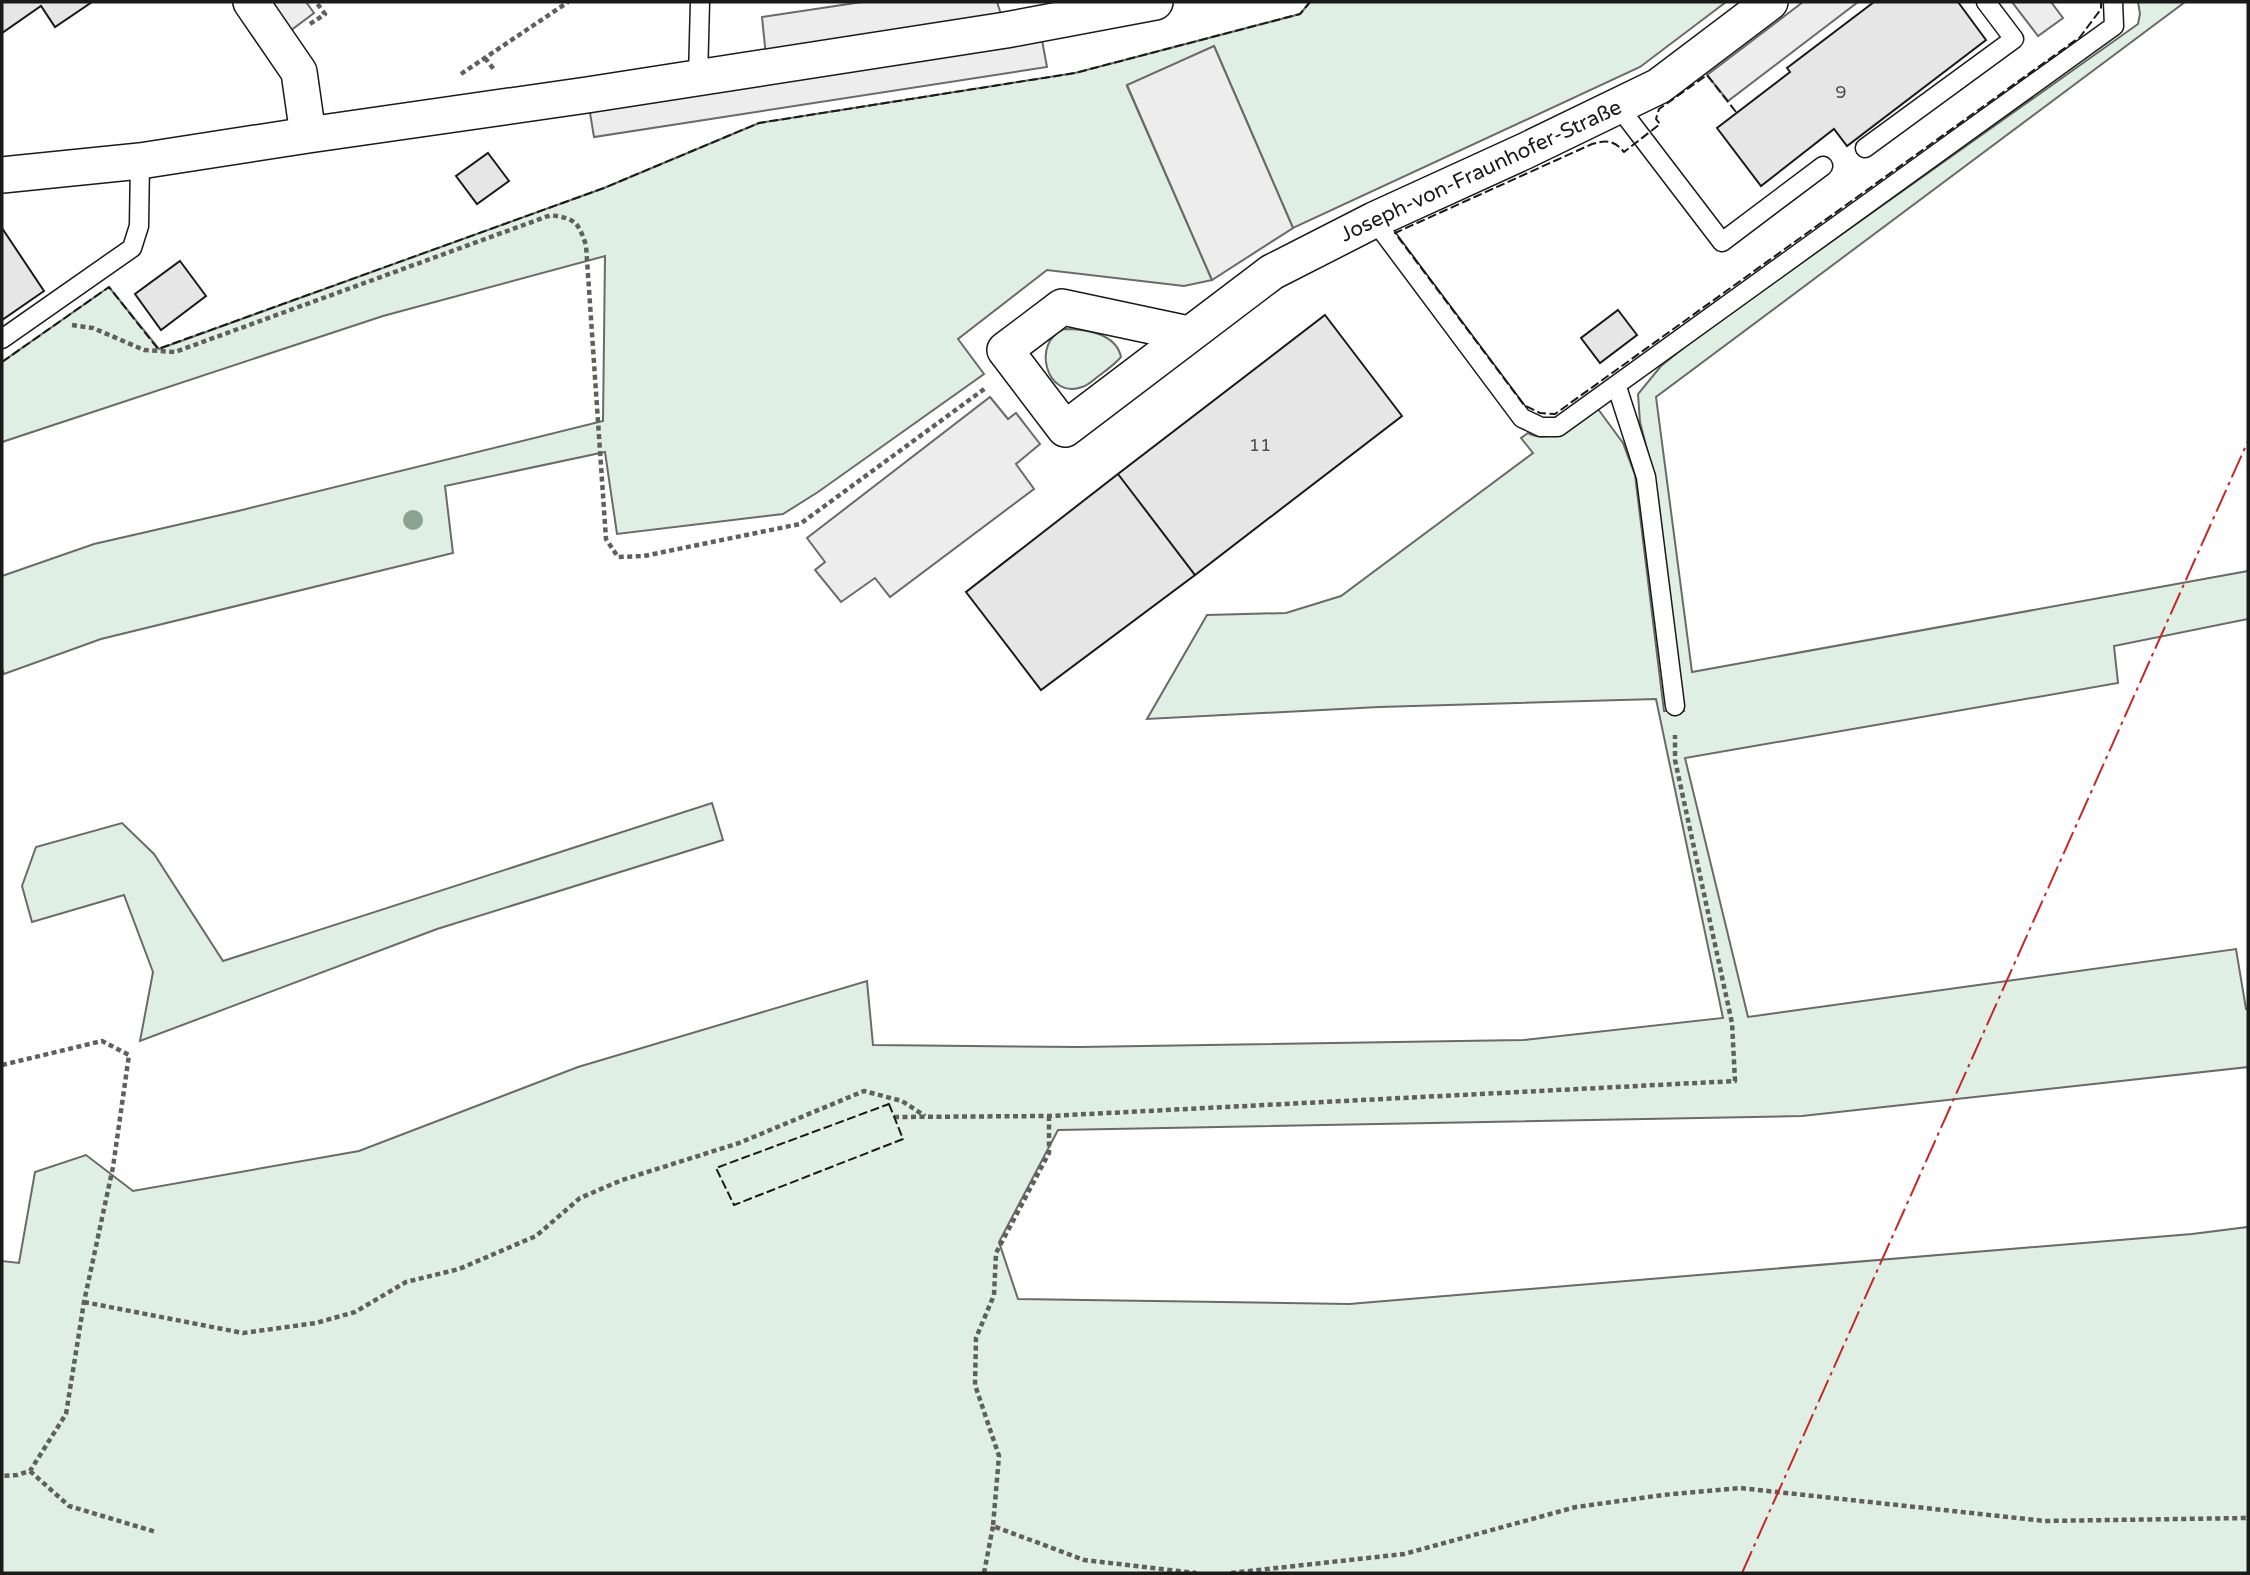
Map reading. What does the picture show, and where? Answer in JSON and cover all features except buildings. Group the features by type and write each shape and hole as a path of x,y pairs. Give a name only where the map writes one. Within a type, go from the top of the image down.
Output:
{"street":[{"path":"251,2 299,72 308,135"},
{"path":"2,175 140,161 698,78 993,33 1074,9 1155,2"},
{"name":"Joseph-von-Fraunhofer-Straße","path":"1016,366 1065,429 1272,272 1374,220 1659,86 1770,2"},
{"path":"1016,366 1005,350 1062,307 1189,334"}],"lane":[{"path":"698,78 699,2"},
{"path":"1865,148 2014,39 1986,2"},
{"path":"1374,220 1522,418 1541,427 1558,427 2114,26 2113,2"},
{"path":"1618,106 1722,242 1824,166"},
{"path":"2,339 132,248 139,226 140,161"},
{"path":"1617,387 1646,477 1675,706"}],"path":[{"path":"307,26 325,14 316,2"},
{"path":"454,79 568,2"},
{"path":"71,325 93,328 144,350 175,352 551,215 568,218 579,225 586,244 606,539 618,557 644,556 800,524 1016,366"},
{"path":"894,1117 1049,1116 1735,1081 1732,1023 1675,760 1675,706"},
{"path":"2,1065 102,1041 129,1055 113,1167 84,1302 65,1414 30,1471 2,1476"},
{"path":"84,1302 243,1333 316,1323 355,1312 405,1282 458,1269 536,1236 580,1198 622,1180 739,1143 864,1091 902,1101 925,1116"},
{"path":"984,1573 993,1526 999,1456 975,1385 976,1338 994,1296 996,1253 1049,1153 1049,1116"},
{"path":"30,1471 69,1506 156,1532"},
{"path":"1231,1573 1404,1554 1576,1507 1663,1494 1740,1488 2045,1521 2248,1518"},
{"path":"993,1526 1084,1560 1196,1573"}],"green space":[{"path":"1310,2 1726,2 1640,67 1293,228 1214,46 1127,86 1212,280 1184,286 1047,270 958,339 984,374 783,514 617,534 605,452 445,486 453,553 101,639 4,674 2,576 94,544 603,421 605,256 383,316 2,442 2,362 109,287 159,349 604,188 759,123 1075,73 1300,14"},
{"path":"2138,2 2185,2 1656,397 1692,672 2248,571 2248,619 2114,646 2118,683 1685,758 1748,1017 2236,949 2248,1009 2248,1067 1802,1116 1058,1130 999,1242 1018,1299 1349,1304 2192,1234 2248,1227 2248,1573 2,1573 2,1261 19,1263 35,1172 86,1155 133,1191 359,1151 578,1067 867,981 873,1045 1079,1047 1523,1040 1723,1018 1656,699 1379,707 1147,719 1207,615 1286,613 1341,596 1533,453 1521,438 1528,433 1537,436 1555,434 1598,409 1623,443 1635,475 1664,711 1684,711 1652,469 1640,422 1638,394 1661,366 1701,334 2138,24"},
{"path":"1064,329 1098,334 1113,342 1121,357 1085,386 1070,389 1059,385 1047,368 1046,356 1048,345 1054,336"},
{"path":"712,803 723,840 437,929 140,1041 153,972 124,895 32,922 22,886 36,847 122,823 154,854 223,961"}],"shaded area":[{"path":"269,2 306,2 314,13 290,31"},
{"path":"862,2 997,2 1006,30 1039,24 1047,67 594,137 587,95 767,66 762,17"},
{"path":"1803,2 1858,2 1728,101 1707,75"},
{"path":"2012,2 2051,2 2063,18 2038,36"},
{"path":"1214,46 1293,228 1212,280 1127,85"},
{"path":"990,397 1008,419 1016,413 1040,444 1016,464 1034,489 890,597 875,578 841,602 815,570 825,562 807,538"}],"fence":[{"path":"2,362 109,287 158,349 604,188 759,123 1075,73 1300,14 1310,2"},
{"path":"1736,112 1707,75 1659,109 1656,119 1660,124 1624,152 1610,142 1592,144 1395,233 1524,405 1540,413 1555,414 2080,37 2101,9 2101,2"},
{"path":"889,1104 903,1139 734,1205 716,1168 889,1104"}],"power":[{"path":"1742,1573 2248,441"}]}
